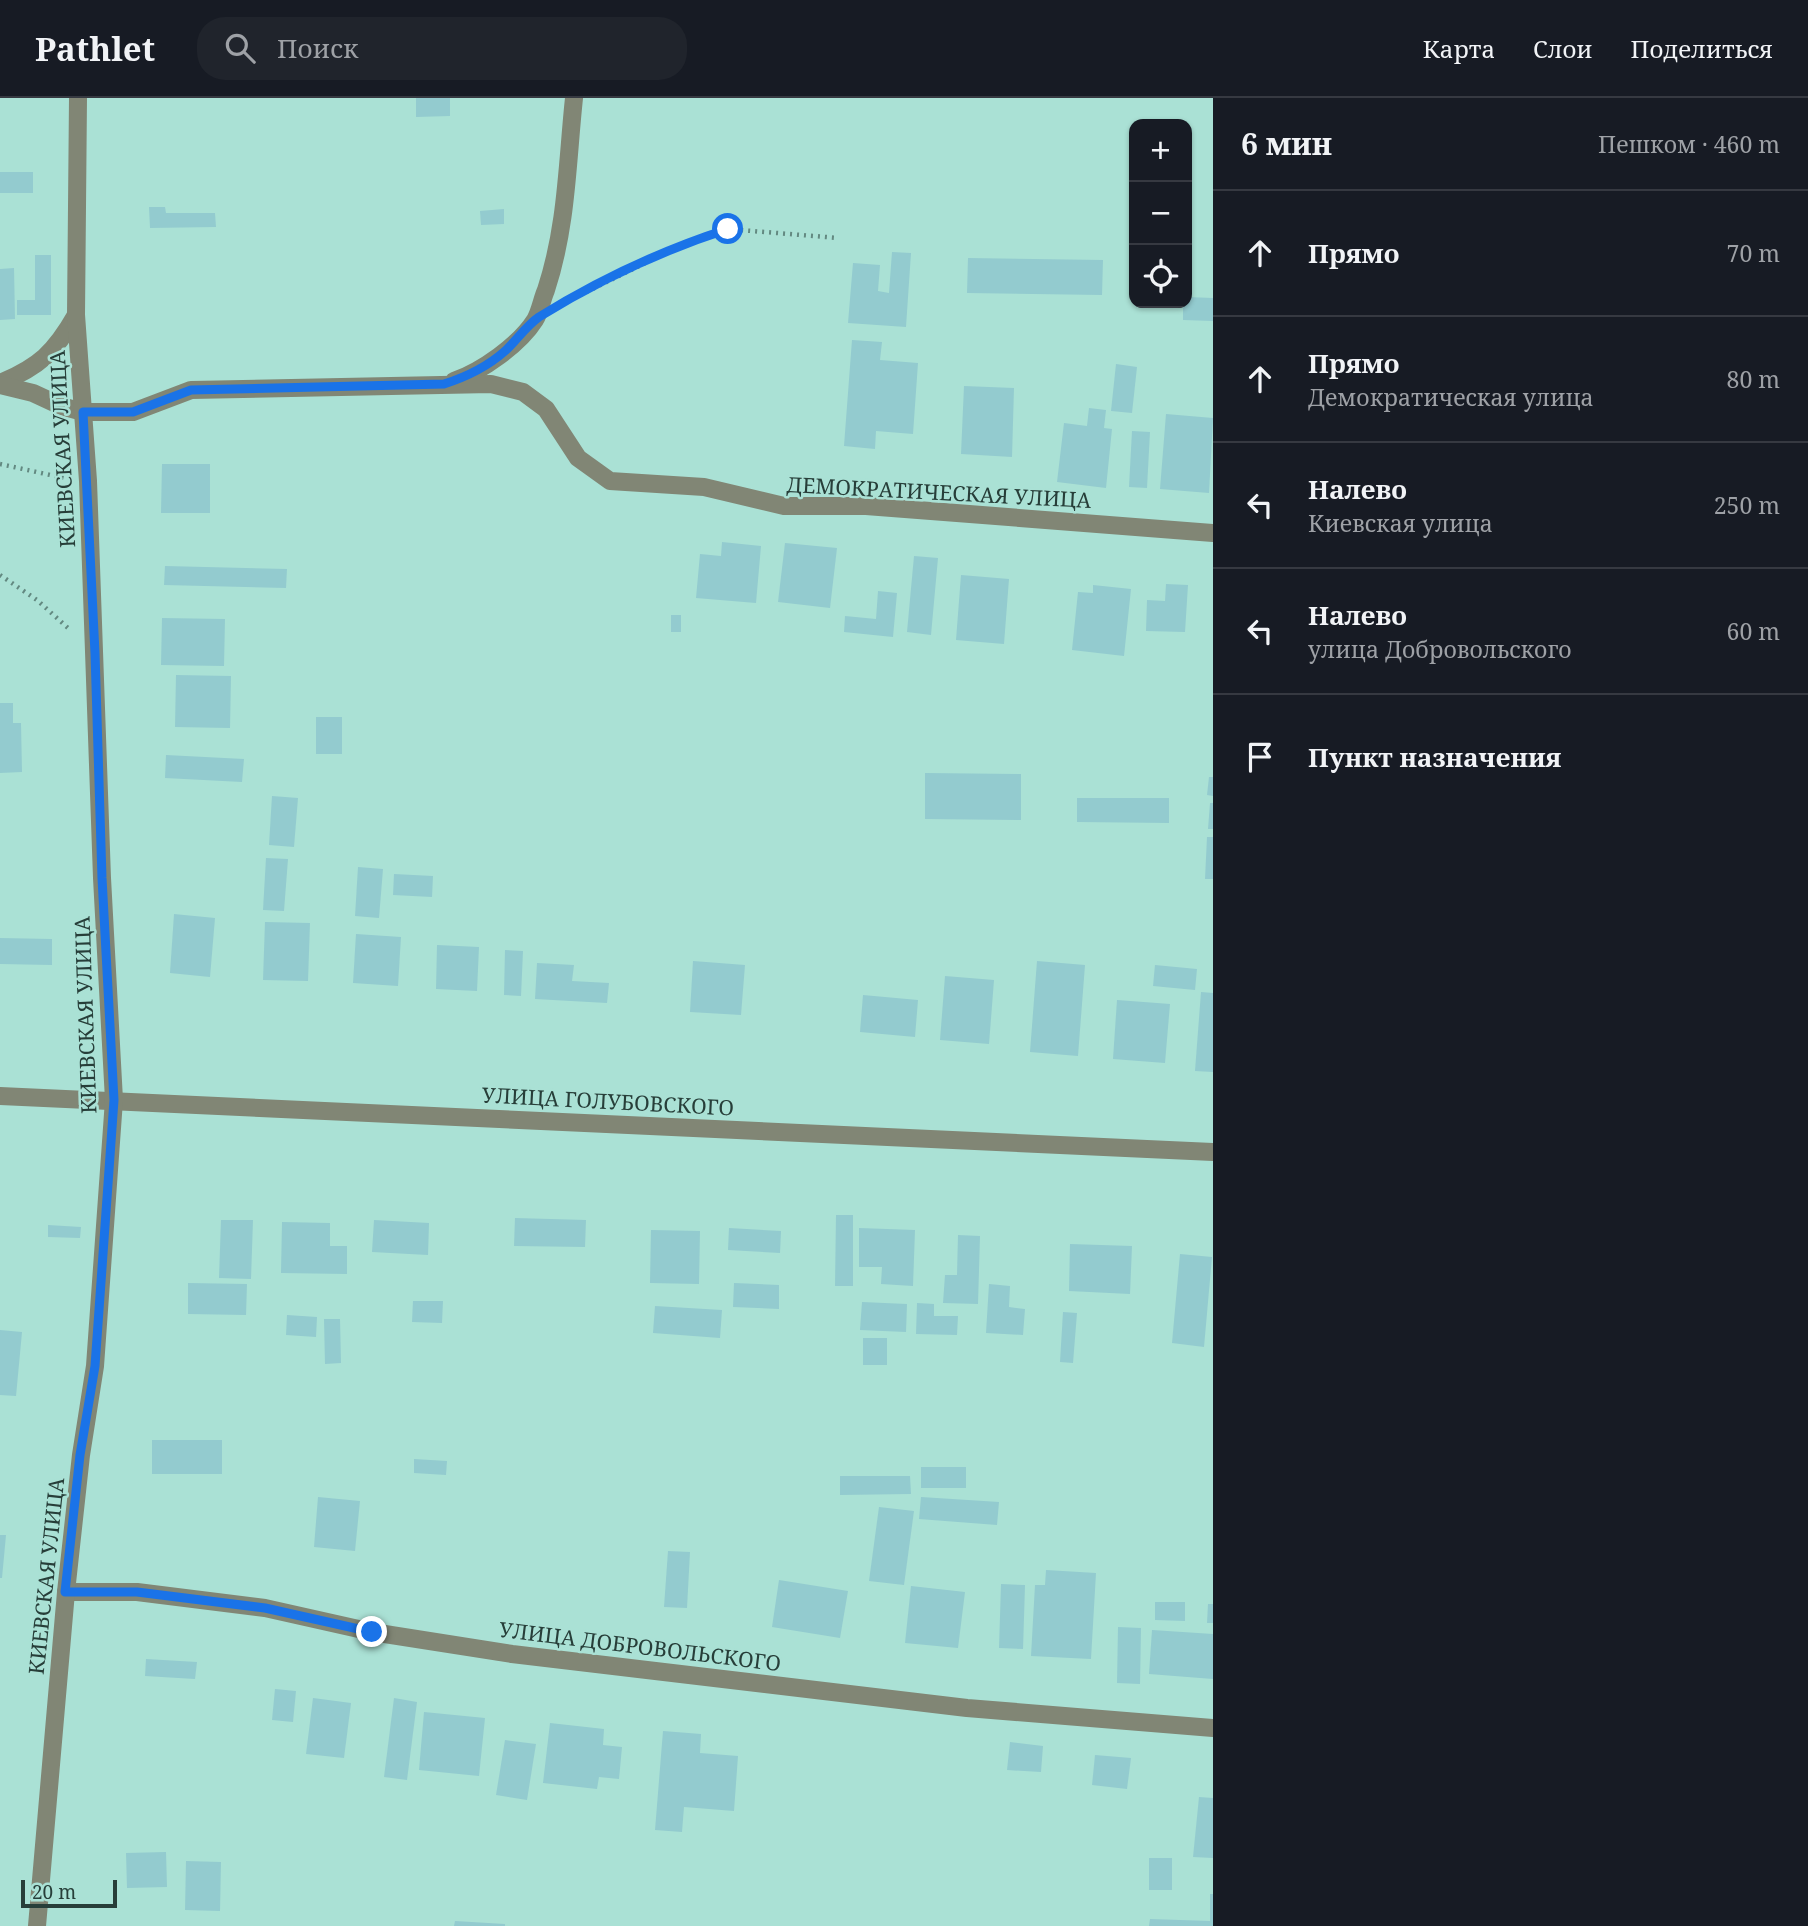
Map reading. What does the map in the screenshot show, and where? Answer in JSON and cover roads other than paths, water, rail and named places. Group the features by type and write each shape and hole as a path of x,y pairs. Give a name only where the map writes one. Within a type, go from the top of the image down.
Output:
{"street":[{"name":"КИЕВСКАЯ УЛИЦА","path":"37,1926 65,1592 80,1455 95,1366 114,1100 103,891 88,481 76,315 78,98"},
{"path":"444,384 481,368 503,353 536,319 554,265 566,206 574,98"},
{"path":"0,384 41,362 61,341 76,315"},
{"name":"ДЕМОКРАТИЧЕСКАЯ УЛИЦА","path":"0,384 83,412 133,412 191,390 491,384 523,392 546,410 578,458 610,481 704,487 784,506 866,506 1213,533"},
{"name":"УЛИЦА ГОЛУБОВСКОГО","path":"0,1096 1213,1152"},
{"name":"УЛИЦА ДОБРОВОЛЬСКОГО","path":"65,1592 137,1592 265,1608 372,1632 512,1654 953,1706 1213,1728"}]}
